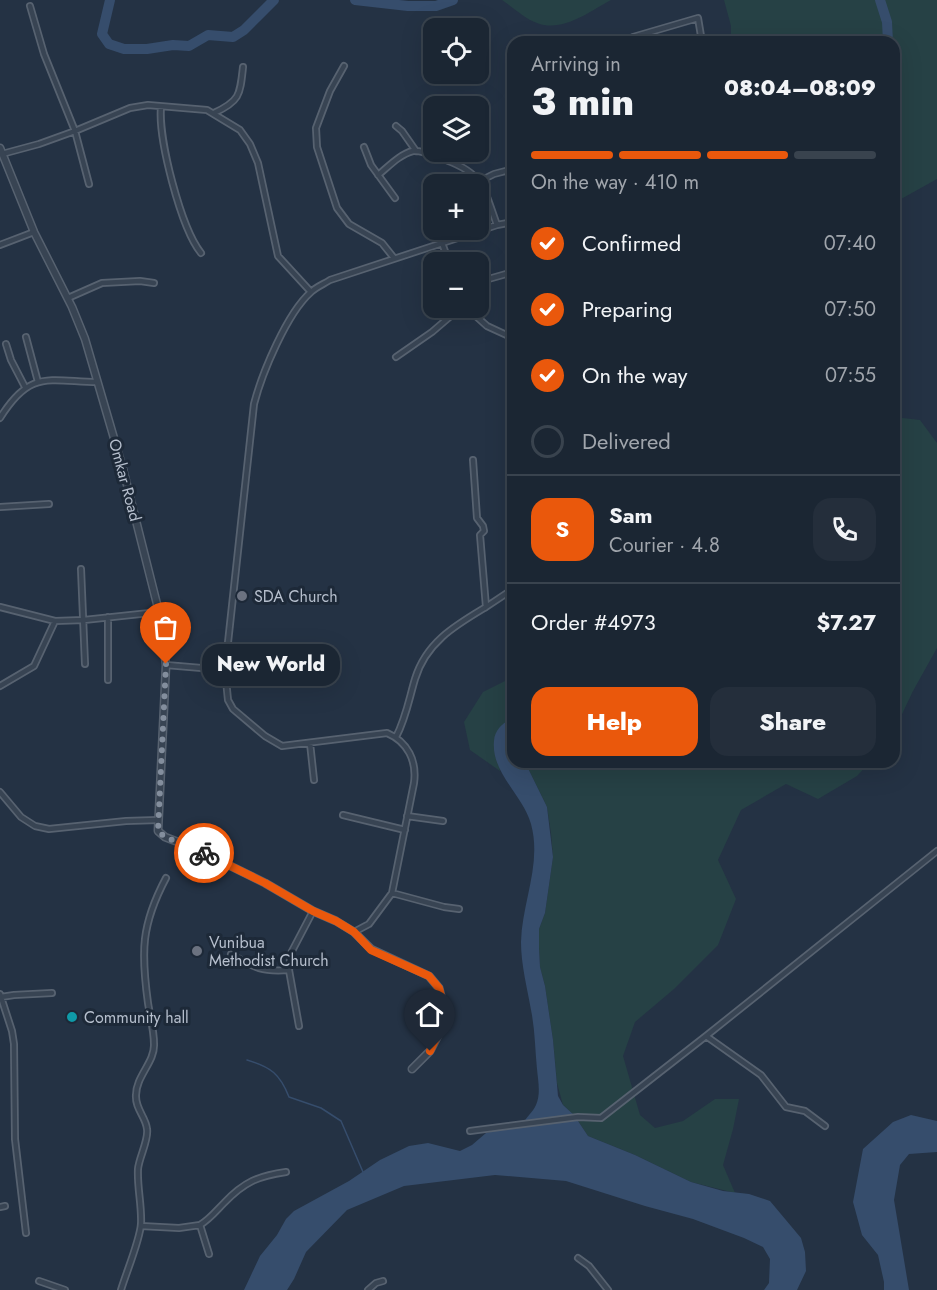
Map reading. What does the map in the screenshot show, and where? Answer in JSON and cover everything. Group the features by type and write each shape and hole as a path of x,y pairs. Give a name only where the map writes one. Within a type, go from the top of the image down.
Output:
{"street":[{"path":"30,6 44,54 75,131 89,184"},
{"path":"636,36 698,18 701,36"},
{"path":"344,66 330,92 316,128 317,147 337,208 349,224 382,243 394,258"},
{"path":"214,113 234,101 241,84 243,67"},
{"path":"1,151 39,144 130,108 148,105 207,110 214,113 240,130 250,144 258,162 279,256 311,292"},
{"path":"161,107 160,127 173,187 194,243 201,253"},
{"path":"396,126 416,151"},
{"path":"364,147 371,165 395,198"},
{"name":"Omkar Road","path":"1,151 34,232 68,298 85,339 123,469 159,612 166,664 158,831 165,837 196,849 265,883 313,911"},
{"path":"378,175 405,155 416,151 453,162 472,174"},
{"path":"489,176 507,171"},
{"path":"489,204 497,225"},
{"path":"354,932 369,924 392,893 415,771 409,752 396,737 387,733 282,746 249,723 233,709 228,700 225,670 254,404 259,384 292,314 311,292 330,280 507,223"},
{"path":"0,245 34,232"},
{"path":"442,243 445,252"},
{"path":"489,279 507,274"},
{"path":"68,298 102,283 133,281 154,283"},
{"path":"396,357 448,318"},
{"path":"478,318 487,326 507,335"},
{"path":"26,337 38,382"},
{"path":"6,344 11,360 25,387"},
{"path":"0,418 10,402 25,387 38,382 98,382"},
{"path":"473,460 477,518 484,528 480,536 486,607"},
{"path":"0,507 49,504"},
{"path":"81,569 85,664"},
{"path":"396,737 403,724 416,676 432,645 446,632 507,593"},
{"path":"0,607 55,621 159,612"},
{"path":"108,617 108,680"},
{"path":"0,686 34,666 55,621"},
{"path":"166,664 225,670"},
{"path":"310,743 314,780"},
{"path":"0,792 21,817 34,826 49,830 126,820 158,820"},
{"path":"343,815 405,830"},
{"path":"407,816 443,821"},
{"path":"470,1131 578,1118 601,1118 937,851"},
{"path":"121,1290 141,1226 138,1168 147,1129 138,1110 135,1096 137,1083 151,1057 154,1043 143,952 151,913 157,894 166,878"},
{"path":"392,893 459,909"},
{"path":"299,1026 289,970 291,953 313,911 354,932 371,950 429,976 439,988 446,1016 442,1028 430,1051 412,1069"},
{"path":"231,954 254,968 270,971 289,970"},
{"path":"26,1233 15,1139 14,1044 1,996 52,993"},
{"path":"706,1036 761,1075 786,1107 805,1111 825,1126"},
{"path":"141,1226 179,1228 200,1226 212,1218 242,1186 261,1176 286,1172"},
{"path":"200,1226 209,1254"},
{"path":"578,1258 586,1262 608,1290"},
{"path":"39,1281 65,1290"},
{"path":"368,1290 376,1283 383,1281"}],"green space":[{"path":"502,0 611,0 566,23 547,25 528,19"},
{"path":"724,0 937,0 937,179 900,199 900,36 731,36 731,26"},
{"path":"900,418 920,420 937,443 937,648 900,718"},
{"path":"507,680 507,722 500,728 495,740 500,771 470,750 464,722 483,692"},
{"path":"528,768 864,768 857,776 818,799 786,784 741,810 718,860 736,899 718,945 674,989 635,1022 623,1056 640,1115 655,1128 683,1121 715,1099 739,1099 723,1165 735,1193 691,1182 635,1155 588,1136 574,1115 563,1105 557,1083 553,1040 540,967 539,929 545,913 553,857 547,807"}],"water":[{"path":"507,722 507,768 528,768 547,807 553,857 545,913 539,929 539,948 540,967 553,1040 558,1096 588,1136 635,1155 691,1182 723,1191 749,1194 770,1201 801,1238 805,1252 806,1271 797,1290 764,1290 769,1283 770,1259 763,1247 744,1238 693,1219 566,1181 495,1175 404,1186 347,1210 306,1252 287,1290 244,1290 260,1256 294,1211 349,1181 380,1160 409,1146 428,1143 460,1151 472,1145 486,1133 523,1124 536,1105 539,1087 534,1032 521,942 533,868 534,839 527,813 502,774 494,753 496,733"},
{"path":"911,1115 937,1121 937,1152 909,1154 900,1165 894,1200 909,1290 884,1290 878,1255 862,1235 853,1202 863,1149 893,1122"}],"waterway":[{"path":"110,0 102,34 109,44 124,49 189,46 208,35 233,37 244,30 274,0"},
{"path":"355,0 408,6 436,6 453,0"},
{"path":"880,0 887,22 888,36"},
{"path":"247,1060 274,1072 289,1097 321,1108 341,1121 363,1172"}],"way so far":[{"path":"166,664 158,831 165,837 204,853"}],"place":[{"name":"SDA Church","path":"242,596"},
{"name":"New World","path":"166,664"},
{"name":"Vunibua Methodist Church","path":"197,951"},
{"name":"Community hall","path":"72,1017"}],"route":[{"path":"204,853 336,921 354,932 371,950 429,976 439,988 446,1016 430,1051"}]}
